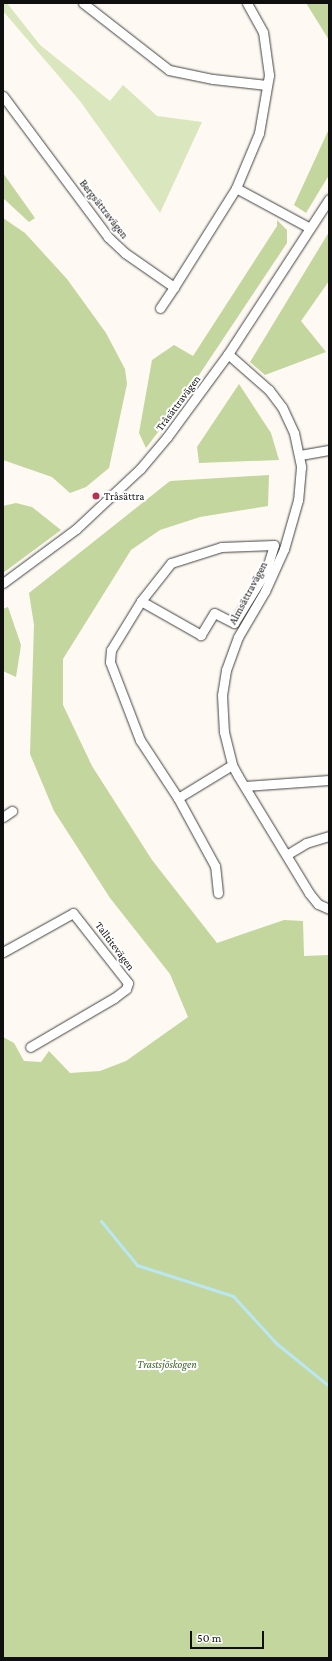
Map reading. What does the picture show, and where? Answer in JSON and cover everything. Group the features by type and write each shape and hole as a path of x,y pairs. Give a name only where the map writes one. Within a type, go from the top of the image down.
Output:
{"street":[{"path":"83,3 169,70 213,79 267,85"},
{"path":"160,308 236,188 259,133 269,65 266,44 259,22 247,3"},
{"name":"Bergsättravägen","path":"3,96 108,237 125,253 174,286"},
{"path":"236,188 310,228"},
{"name":"Tråsättravägen","path":"3,584 76,529 140,469 167,437 228,354 329,199"},
{"name":"Almsättravägen","path":"228,354 279,403 291,423 300,455 298,500 284,549 260,601 238,637 226,670 222,705 232,765 288,854 309,893 318,904 329,909"},
{"path":"300,455 329,450"},
{"path":"141,601 201,636 214,613 234,623 266,571 274,545 221,547 171,563 141,601 111,650 110,662 135,721 146,752 178,798 215,866 218,893"},
{"path":"178,798 232,765"},
{"path":"245,786 329,780"},
{"path":"3,817 12,812"},
{"path":"288,854 311,841 329,836"},
{"name":"Talltitevägen","path":"3,952 73,913 128,983 126,989 114,998 30,1047"}],"green space":[{"path":"3,3 7,3 40,45 110,101 123,85 157,116 202,122 160,213 80,101 3,11"},
{"path":"306,3 329,3 329,40"},
{"path":"329,129 329,175 306,213 294,205"},
{"path":"3,173 35,218 29,222 3,198"},
{"path":"3,218 25,233 67,279 106,333 125,369 127,384 109,468 86,487 70,493 52,477 3,460"},
{"path":"277,220 287,230 287,243 183,399 146,448 139,433 152,360 174,345 193,356 277,226"},
{"path":"329,232 329,281 301,321 326,352 265,375 250,362"},
{"path":"239,384 271,433 279,460 199,463 197,447"},
{"name":"Trastsjöskogen","path":"269,475 268,506 200,517 160,530 131,550 63,659 63,705 92,766 152,860 217,943 284,920 303,921 304,956 329,955 329,1658 3,1658 3,1037 14,1043 24,1061 41,1062 49,1051 70,1073 100,1071 126,1061 188,1017 170,974 110,898 54,811 30,754 34,625 29,593 170,481"},
{"path":"16,503 32,507 61,530 3,573 3,506"},
{"path":"8,607 21,645 16,677 3,671 3,609"}],"waterway":[{"path":"101,1221 137,1265 233,1296 276,1343 329,1386"}],"place":[{"name":"Tråsättra","path":"96,496"}]}
